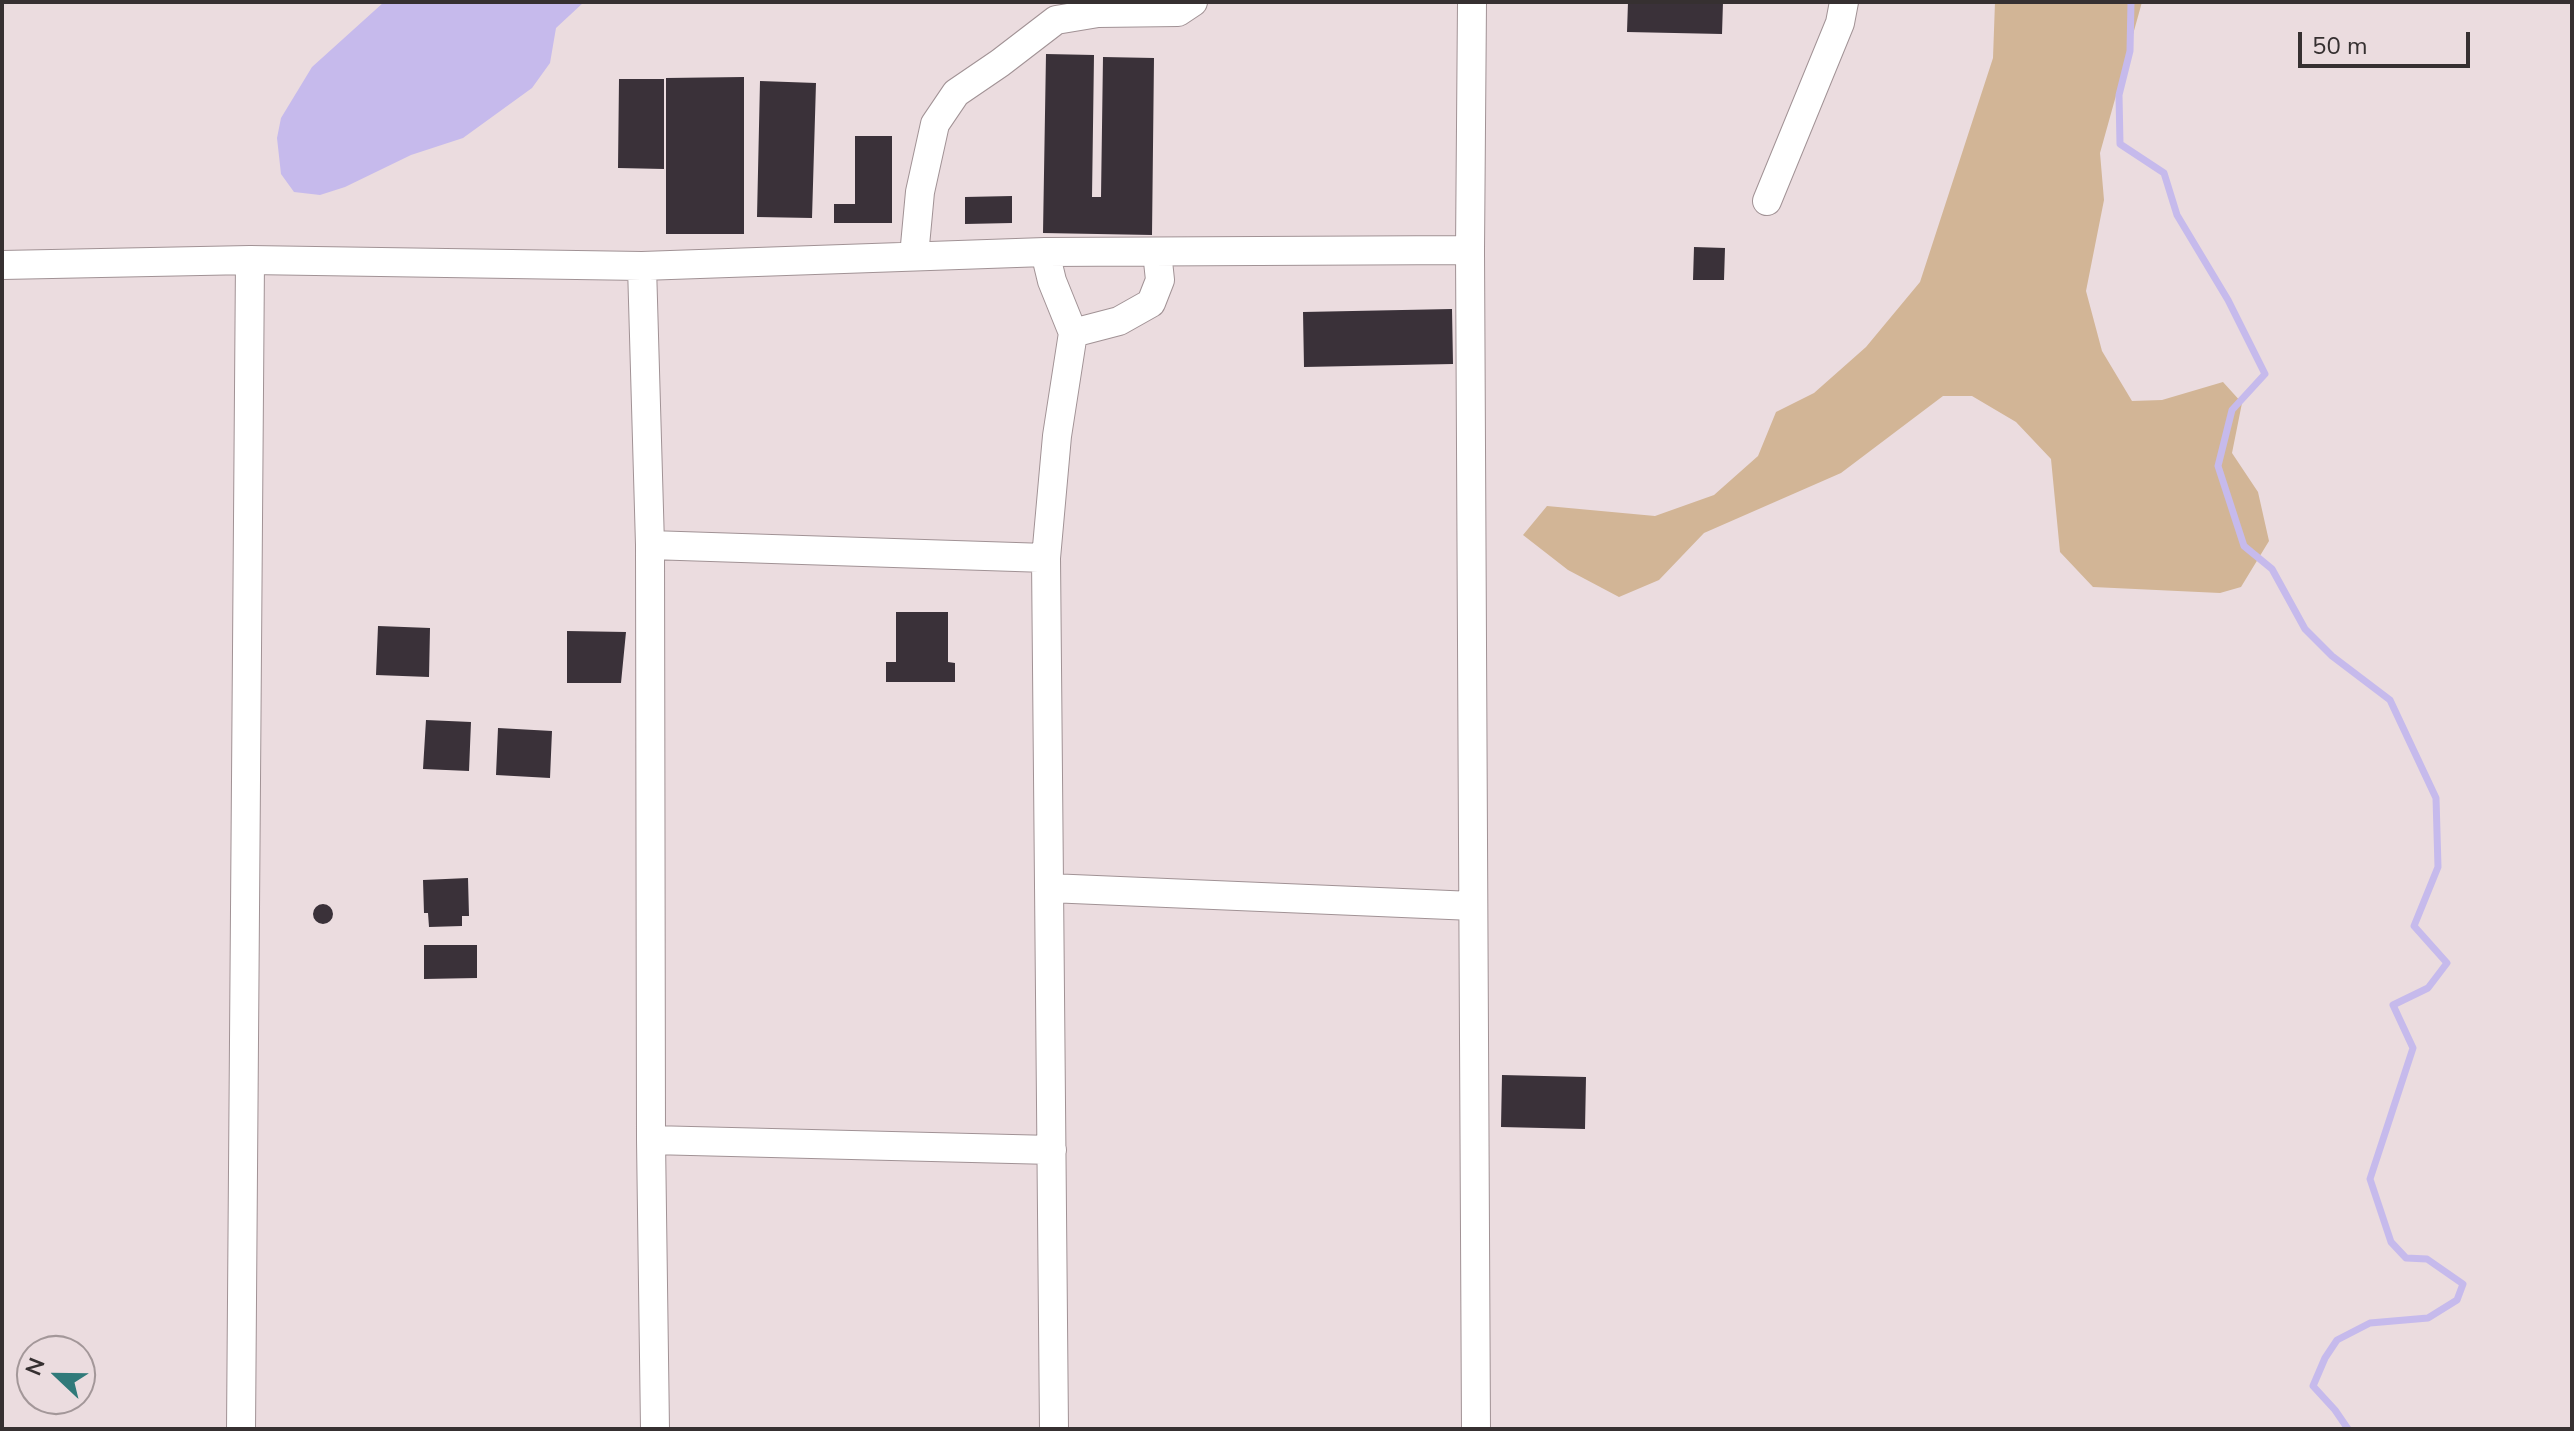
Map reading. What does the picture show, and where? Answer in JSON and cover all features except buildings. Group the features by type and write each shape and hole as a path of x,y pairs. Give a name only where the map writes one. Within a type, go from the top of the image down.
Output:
{"lane":[{"path":"914,256 920,192 935,124 956,93 1056,20 1098,13 1178,12 1193,2"},
{"path":"1472,2 1470,250 1476,1429"},
{"path":"1767,201 1840,23 1844,2"},
{"path":"2,265 250,260 642,266 1045,252 1470,250"},
{"path":"1045,252 1052,281 1073,333 1057,436 1046,558 1054,1429"},
{"path":"1073,333 1119,321 1151,303 1160,280 1157,252"},
{"path":"241,1429 250,260"},
{"path":"642,266 650,545 655,1429"},
{"path":"650,545 1046,558"},
{"path":"1049,888 1473,906"},
{"path":"651,1140 1052,1150"}],"shaded area":[{"path":"384,2 584,2 556,28 550,63 532,88 463,138 411,155 345,187 320,195 294,192 281,174 277,138 281,118 312,67"},
{"path":"1995,2 2142,2 2100,153 2104,200 2086,291 2102,351 2132,401 2162,400 2223,382 2242,403 2232,453 2258,492 2269,541 2241,587 2220,593 2093,587 2060,552 2051,459 2016,422 1972,396 1943,396 1841,473 1704,533 1659,580 1619,597 1568,570 1523,535 1547,506 1655,516 1714,495 1758,456 1776,412 1814,393 1866,347 1920,282 1993,58"}],"waterway":[{"path":"2131,2 2130,51 2119,95 2120,144 2164,173 2177,215 2228,300 2265,374 2232,410 2218,466 2244,546 2272,569 2305,629 2332,656 2390,700 2436,798 2438,867 2414,926 2447,963 2428,988 2393,1005 2413,1048 2370,1179 2391,1242 2406,1258 2427,1259 2463,1284 2457,1300 2428,1318 2370,1323 2337,1340 2313,1386 2348,1429"}]}
